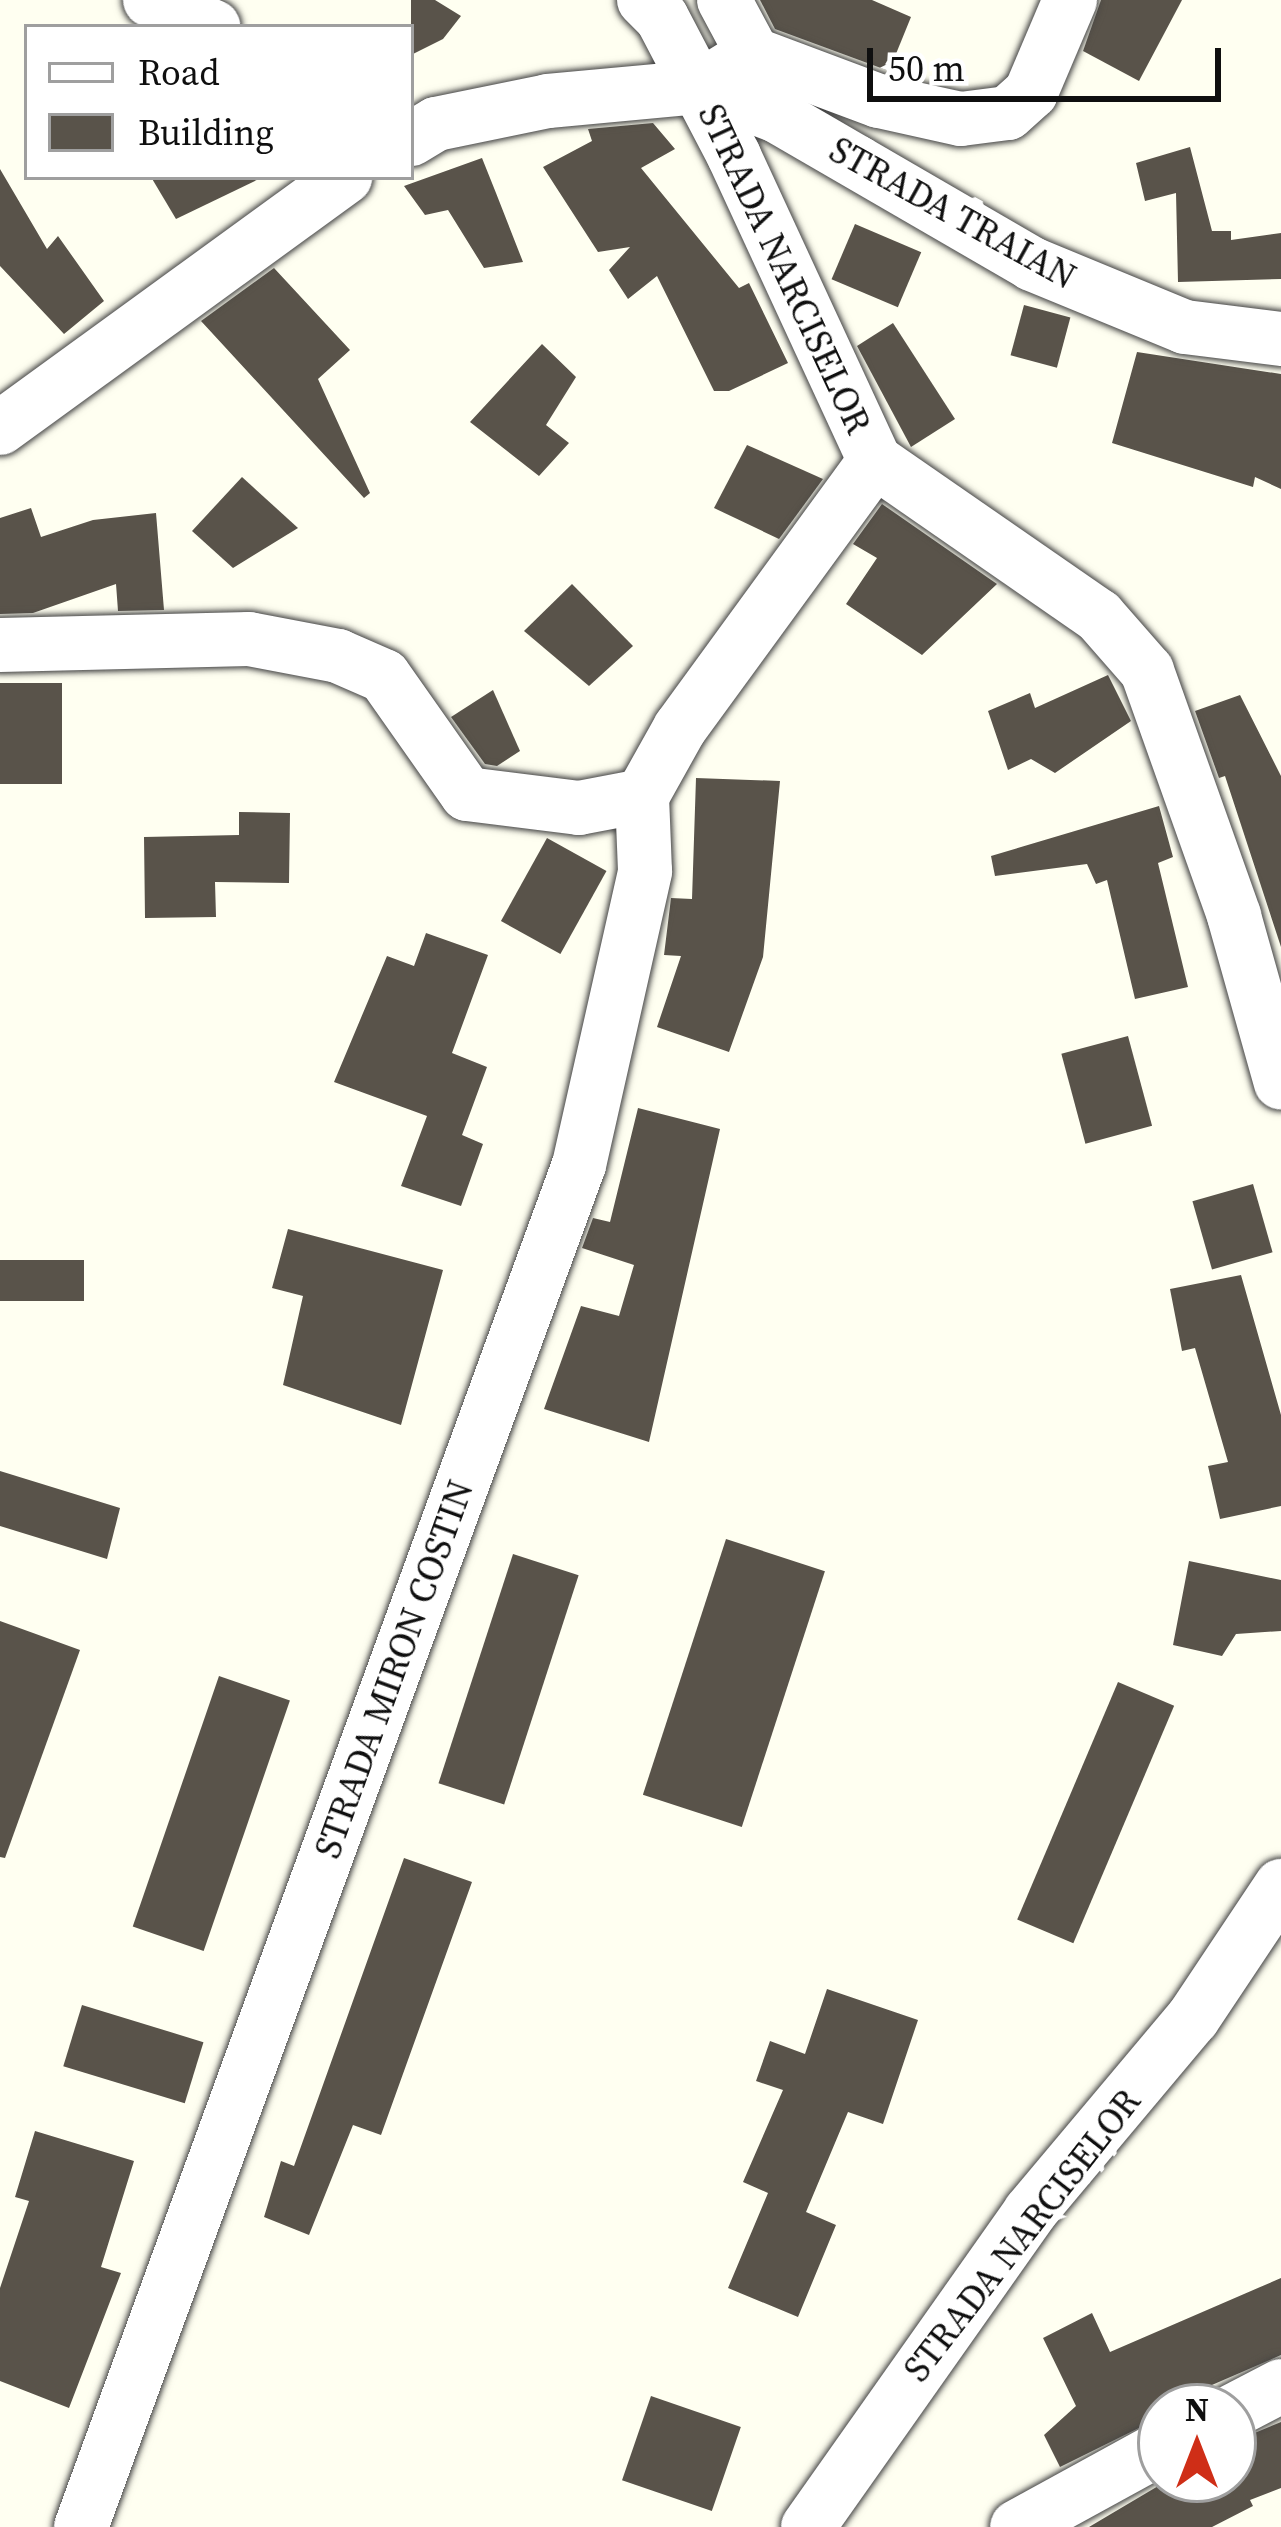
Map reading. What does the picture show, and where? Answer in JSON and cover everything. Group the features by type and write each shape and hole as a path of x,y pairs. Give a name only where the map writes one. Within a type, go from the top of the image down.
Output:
{"street":[{"path":"150,0 207,24"},
{"name":"STRADA NARCISELOR","path":"644,0 700,86 875,461 1099,616 1148,671 1234,916 1281,1083"},
{"path":"724,0 753,54 879,101 961,119 1008,113 1031,92 1070,0"},
{"path":"419,125 548,101 700,86 753,54"},
{"name":"STRADA TRAIAN","path":"700,86 777,116 1032,264 1185,327 1281,338"},
{"path":"0,428 342,180"},
{"path":"0,645 249,639 338,656 384,676 467,794 579,808 642,796 680,728 875,461"},
{"name":"STRADA MIRON COSTIN","path":"81,2527 579,1166 645,871 642,796"},
{"name":"STRADA NARCISELOR","path":"808,2527 1030,2212 1193,2018 1281,1886"},
{"path":"1017,2527 1137,2461"}],"building":[{"path":"411,0 435,0 461,16 443,39 414,54"},
{"path":"760,0 872,0 911,17 889,71 775,29"},
{"path":"1101,0 1182,0 1139,81 1083,51"},
{"path":"653,123 675,149 641,168 739,288 749,283 788,363 729,391 714,391 657,276 628,299 609,270 630,247 598,252 543,167 592,141 588,129"},
{"path":"1190,147 1212,231 1231,231 1231,240 1281,233 1281,279 1178,282 1176,193 1145,201 1136,163"},
{"path":"482,158 523,262 484,268 448,210 425,215 404,186"},
{"path":"0,169 47,249 58,236 104,301 64,334 0,266"},
{"path":"153,180 257,180 176,219"},
{"path":"855,224 921,252 898,307 832,279"},
{"path":"274,268 350,350 318,379 370,493 364,498 201,321"},
{"path":"1024,305 1070,317 1057,368 1011,355"},
{"path":"893,323 955,419 911,447 857,346"},
{"path":"542,344 576,377 546,425 569,443 539,476 470,422"},
{"path":"1137,352 1281,374 1281,489 1255,477 1253,487 1112,443"},
{"path":"747,445 823,479 779,539 714,508"},
{"path":"242,477 298,528 233,568 192,531"},
{"path":"882,504 997,584 922,655 846,604 877,558 853,544"},
{"path":"31,508 41,537 93,520 156,513 164,610 118,611 116,584 33,613 0,614 0,518"},
{"path":"572,584 633,646 589,686 524,631"},
{"path":"1108,675 1131,721 1055,773 1031,759 1008,770 988,711 1030,693 1035,708"},
{"path":"0,683 62,683 62,784 0,784"},
{"path":"493,690 520,751 497,766 485,764 451,717"},
{"path":"1240,695 1281,776 1281,947 1225,776 1219,778 1195,711"},
{"path":"696,778 780,781 763,957 729,1052 657,1027 681,956 664,955 671,898 692,899"},
{"path":"1159,806 1173,857 1158,863 1188,987 1135,999 1107,880 1096,884 1087,864 995,876 991,856"},
{"path":"239,812 290,813 289,883 215,882 216,917 145,918 144,837 239,835"},
{"path":"547,838 606,871 560,954 501,921"},
{"path":"426,933 488,955 452,1053 487,1067 462,1135 483,1144 461,1206 401,1186 427,1116 334,1082 387,956 414,966"},
{"path":"1128,1036 1152,1126 1085,1144 1061,1054"},
{"path":"638,1108 720,1129 649,1442 544,1409 581,1306 619,1316 634,1265 582,1248 593,1218 610,1222"},
{"path":"1253,1184 1273,1252 1212,1270 1192,1201"},
{"path":"288,1229 443,1270 401,1425 283,1385 303,1296 272,1288"},
{"path":"0,1260 84,1260 84,1301 0,1301"},
{"path":"1241,1275 1281,1415 1281,1506 1220,1519 1208,1466 1228,1462 1195,1348 1182,1351 1170,1289"},
{"path":"0,1471 120,1508 107,1559 0,1526"},
{"path":"726,1539 825,1571 742,1827 643,1795"},
{"path":"513,1554 579,1575 504,1805 439,1783"},
{"path":"1189,1561 1281,1580 1281,1631 1236,1634 1222,1656 1173,1645"},
{"path":"0,1621 80,1650 5,1858 0,1857"},
{"path":"219,1676 290,1700 204,1951 133,1927"},
{"path":"1118,1682 1174,1706 1073,1943 1017,1919"},
{"path":"404,1858 472,1882 381,2135 353,2125 309,2235 264,2217 281,2161 294,2166"},
{"path":"827,1989 918,2020 883,2124 848,2112 806,2212 836,2225 798,2317 728,2288 768,2193 743,2182 783,2090 756,2081 770,2041 805,2054"},
{"path":"82,2005 203,2042 185,2103 63,2066"},
{"path":"35,2131 134,2161 101,2267 121,2273 69,2408 0,2381 0,2288 29,2201 15,2197"},
{"path":"1281,2278 1281,2355 1216,2383 1137,2383 1137,2429 1060,2467 1044,2435 1076,2406 1043,2338 1092,2313 1110,2352"},
{"path":"651,2396 741,2427 712,2511 622,2480"},
{"path":"1281,2422 1281,2488 1257,2497 1257,2432"},
{"path":"1137,2499 1137,2503 1253,2506 1212,2527 1089,2527"}]}
